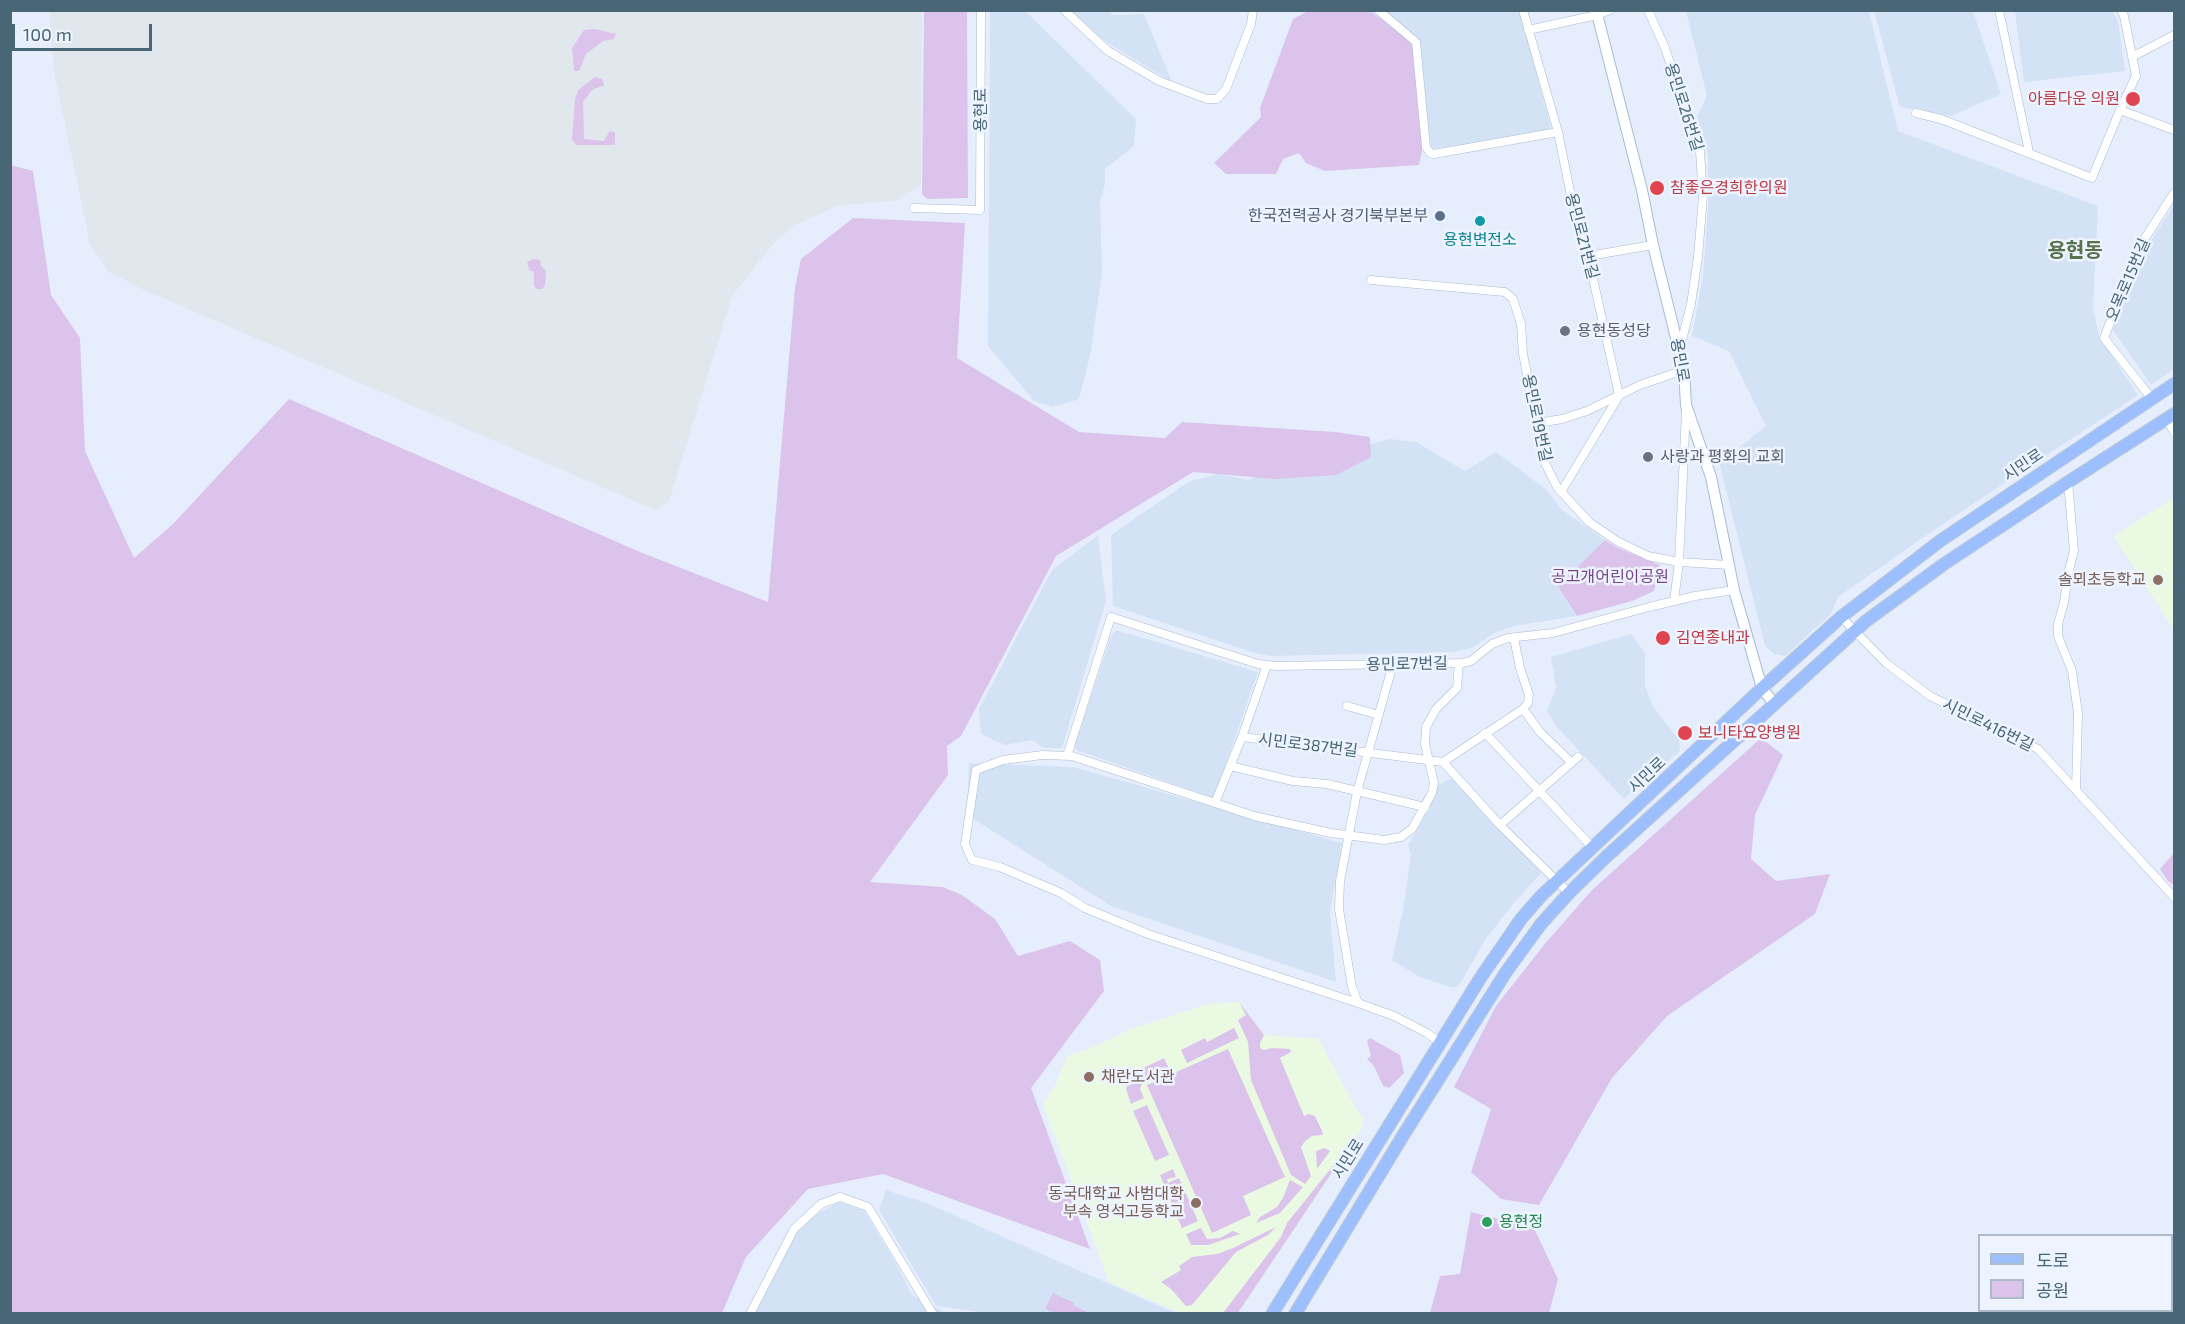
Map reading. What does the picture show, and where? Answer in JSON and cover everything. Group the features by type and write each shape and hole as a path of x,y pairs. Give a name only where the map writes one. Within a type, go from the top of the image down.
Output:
{"main road":[{"name":"시민로","path":"1272,1314 1439,1042 1521,919 1556,881 1841,617 1940,541 2175,384"},
{"name":"시민로","path":"1295,1314 1506,972 1541,924 1569,893 1855,631 1944,564 2171,417"}],"street":[{"name":"용현로","path":"914,208 980,210 981,10"},
{"path":"1064,10 1108,51 1159,81 1207,99 1217,99 1226,89 1251,24 1253,10"},
{"path":"1378,10 1416,42 1426,147 1430,153 1558,132"},
{"name":"용민로21번길","path":"1523,10 1558,132 1572,201 1588,256 1619,395"},
{"path":"1528,30 1610,10"},
{"name":"용민로26번길","path":"1648,10 1665,48 1700,152 1703,197 1698,257 1691,304 1680,349"},
{"path":"1999,10 2029,153"},
{"path":"1916,113 1941,119 2092,178 2136,76 2121,10"},
{"name":"용민로","path":"1597,13 1680,349 1686,405 1711,477 1734,590 1762,688 1775,705"},
{"path":"2132,57 2175,35"},
{"path":"2121,110 2175,130"},
{"name":"오목로15번길","path":"2152,399 2104,338 2140,246 2175,193"},
{"path":"1588,256 1653,245"},
{"name":"용민로19번길","path":"1371,280 1505,292 1513,299 1521,324 1523,354 1545,463 1561,492 1589,522 1617,541 1648,556 1679,562 1729,565"},
{"path":"1538,423 1562,419 1587,411 1640,385 1684,370"},
{"path":"1561,492 1619,395"},
{"path":"1674,601 1679,562 1686,405"},
{"path":"2171,417 2175,432"},
{"path":"2068,482 2074,551 2058,624 2058,636 2072,671 2078,713 2076,789"},
{"name":"용민로7번길","path":"1067,756 1111,617 1258,664 1459,663 1471,661 1492,644 1514,638 1553,633 1674,601 1734,590"},
{"name":"시민로416번길","path":"1841,617 1886,663 1930,696 2038,748 2175,897"},
{"path":"1514,638 1520,668 1529,695 1528,703 1523,709 1443,762 1500,825 1569,893"},
{"path":"1439,1042 1394,1016 1148,934 1085,908 1060,893 1010,871 972,860 965,844 976,770 1003,760 1042,755 1067,756 1117,770 1254,816 1348,835 1384,840 1401,837 1412,829 1425,807 1434,783 1425,744 1426,727 1436,709 1457,688 1459,663"},
{"path":"1358,1003 1352,987 1338,909 1340,881 1357,792 1393,664"},
{"path":"1242,737 1267,665"},
{"path":"1347,706 1379,716"},
{"path":"1500,825 1574,759 1540,732 1523,709"},
{"path":"1485,733 1592,847"},
{"name":"시민로387번길","path":"1215,803 1242,737 1443,762"},
{"path":"1230,766 1293,781 1327,784 1425,807"},
{"path":"750,1314 794,1229 821,1204 840,1197 868,1207 933,1314"}],"shaded area":[{"path":"49,11 922,11 921,184 899,200 837,206 795,225 772,245 732,296 669,501 655,510 144,290 109,272 90,244 54,71"},
{"path":"990,11 1025,11 1136,119 1134,146 1105,169 1105,184 1100,202 1102,272 1090,356 1079,399 1053,407 1034,401 988,346"},
{"path":"1071,11 1110,11 1112,15 1144,14 1172,82 1100,38"},
{"path":"1376,11 1520,11 1552,132 1431,149 1419,42"},
{"path":"1686,11 1869,11 1898,131 2098,206 2093,307 2099,336 2138,395 1947,521 1838,597 1831,614 1785,656 1774,654 1765,646 1718,458 1729,456 1766,426 1729,351 1692,336 1703,276 1709,195 1708,154 1697,117 1707,96"},
{"path":"1874,11 1973,11 2001,94 1951,116 1900,107"},
{"path":"2015,11 2112,11 2118,21 2125,71 2024,82"},
{"path":"2174,205 2174,369 2151,385 2113,330 2143,253"},
{"path":"1389,439 1416,442 1465,471 1496,452 1547,490 1561,509 1605,540 1559,586 1577,616 1514,626 1494,633 1472,648 1453,652 1270,656 1251,652 1113,606 1111,535 1188,482 1218,474 1249,480 1282,461 1331,456"},
{"name":"솔뫼초등학교","path":"2174,498 2174,630 2114,536"},
{"path":"1098,535 1106,601 1062,748 1044,748 1032,740 1005,745 981,734 979,709 1052,570"},
{"path":"1116,630 1258,672 1214,798 1076,750 1075,744 1111,636"},
{"path":"1631,634 1645,653 1645,685 1652,705 1679,740 1680,751 1624,799 1556,726 1547,711 1556,688 1551,657"},
{"path":"969,763 1073,767 1342,843 1330,912 1336,982 1111,906 967,815"},
{"path":"1454,777 1541,873 1485,940 1461,982 1454,988 1420,977 1392,960 1403,910 1411,855 1408,845 1430,807 1438,785"},
{"name":"동국대학교 사범대학 부속 영석고등학교","path":"1239,1002 1264,1035 1318,1039 1359,1114 1364,1117 1361,1122 1364,1125 1239,1313 1180,1313 1109,1282 1043,1104 1056,1084 1067,1056 1091,1048 1131,1029 1208,1004"},
{"path":"886,1190 929,1204 1175,1313 994,1314 936,1306 879,1210"},
{"path":"839,1202 864,1211 912,1295 944,1312 958,1313 752,1314 795,1235 808,1219"}],"green space":[{"path":"924,11 967,11 968,198 927,199 922,194"},
{"path":"1308,11 1370,11 1416,45 1424,141 1419,165 1325,171 1306,163 1299,153 1283,159 1276,174 1226,174 1214,163 1261,117 1260,108 1293,19"},
{"path":"595,29 616,34 614,39 603,41 586,54 579,71 574,71 572,48 584,30"},
{"path":"595,77 602,79 604,85 592,90 583,102 584,139 604,141 612,131 615,133 615,145 576,145 572,139 578,90"},
{"path":"10,165 33,171 51,295 80,338 85,451 134,558 173,524 289,399 640,552 768,602 795,288 801,259 853,218 965,223 957,358 1079,432 1165,438 1182,422 1335,432 1370,437 1371,457 1336,475 1276,479 1193,472 1056,556 961,736 947,746 948,775 870,882 943,887 962,895 995,919 1018,956 1070,941 1100,960 1104,991 1031,1088 1090,1249 883,1174 808,1189 746,1257 722,1313 11,1313"},
{"path":"533,259 540,260 541,266 546,271 545,285 542,289 534,286 534,272 529,270 527,262"},
{"name":"공고개어린이공원","path":"1605,540 1618,548 1660,565 1654,591 1632,601 1577,616 1558,586"},
{"path":"1761,738 1783,755 1755,815 1751,859 1776,881 1830,874 1815,914 1667,1016 1612,1078 1539,1205 1501,1199 1471,1172 1491,1109 1454,1087 1496,1006 1544,945 1591,891"},
{"path":"2174,853 2174,885 2168,881 2160,869"},
{"path":"1239,1002 1264,1035 1260,1048 1264,1050 1290,1049 1291,1052 1280,1058 1304,1116 1309,1114 1315,1116 1323,1133 1312,1136 1301,1147 1311,1176 1305,1184 1291,1175 1251,1080 1248,1042 1238,1020 1246,1015"},
{"path":"1234,1028 1239,1038 1187,1063 1181,1050 1205,1038 1207,1042"},
{"path":"1370,1038 1400,1055 1404,1073 1389,1088 1383,1086 1374,1066 1367,1059 1371,1056 1367,1041"},
{"path":"1228,1049 1285,1177 1243,1196 1251,1215 1212,1233 1147,1085"},
{"path":"1164,1058 1170,1071 1142,1084 1140,1089 1144,1098 1131,1104 1126,1089 1131,1074"},
{"path":"1147,1105 1169,1155 1155,1161 1133,1111"},
{"path":"1325,1148 1330,1151 1317,1169 1316,1151"},
{"path":"1336,1162 1339,1162 1238,1313 1223,1313 1281,1237 1287,1223"},
{"path":"1173,1169 1176,1177 1167,1179 1168,1183 1179,1178 1198,1221 1182,1228 1160,1175"},
{"path":"1290,1180 1303,1187 1280,1213 1256,1223 1260,1217 1277,1207"},
{"path":"1471,1212 1534,1228 1558,1279 1549,1313 1430,1313 1440,1276 1460,1274"},
{"path":"1276,1227 1268,1235 1236,1252 1192,1305 1186,1306 1171,1289 1161,1282 1181,1270 1179,1266 1192,1257 1217,1254"},
{"path":"1201,1228 1207,1239 1220,1238 1233,1231 1240,1234 1208,1245 1191,1245 1186,1234"},
{"path":"2174,1289 2174,1313 2139,1313 2173,1312"},
{"path":"1053,1293 1089,1313 1055,1313 1045,1309"}],"place":[{"name":"아름다운 의원","path":"2133,99"},
{"name":"참좋은경희한의원","path":"1657,188"},
{"name":"한국전력공사 경기북부본부","path":"1440,216"},
{"name":"용현변전소","path":"1480,221"},
{"name":"용현동성당","path":"1565,331"},
{"name":"사랑과 평화의 교회","path":"1648,457"},
{"name":"솔뫼초등학교","path":"2158,580"},
{"name":"김연종내과","path":"1663,638"},
{"name":"보니타요양병원","path":"1685,733"},
{"name":"채란도서관","path":"1089,1077"},
{"name":"동국대학교 사범대학 부속 영석고등학교","path":"1196,1203"},
{"name":"용현정","path":"1487,1222"}],"district":[{"name":"용현동","path":"2075,250"}]}
